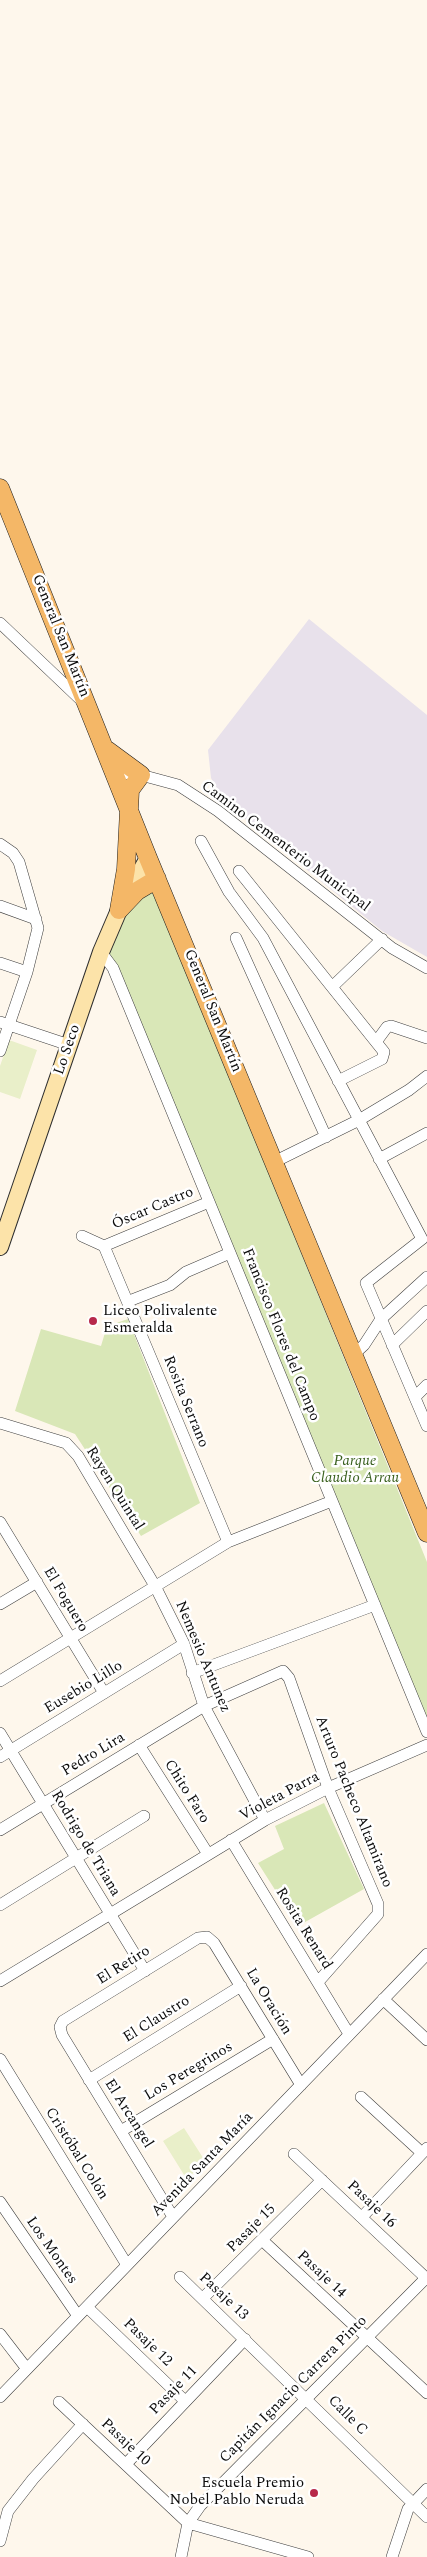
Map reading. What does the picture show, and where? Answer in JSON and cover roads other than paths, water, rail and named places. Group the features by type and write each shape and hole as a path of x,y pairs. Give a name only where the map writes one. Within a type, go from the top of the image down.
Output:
{"main road":[{"name":"General San Martín","path":"0,488 148,858 427,1533"},
{"path":"106,750 141,774 130,790 127,805 126,869 119,910"},
{"name":"Lo Seco","path":"1,1240 101,952 119,910 148,858"},
{"path":"119,910 137,891 157,879"}],"street":[{"path":"0,622 88,707"},
{"name":"Camino Cementerio Municipal","path":"116,774 141,774 178,785 218,811 402,955 427,968"},
{"path":"201,841 229,892 263,938 422,1239 366,1283 427,1426"},
{"path":"0,844 13,853 19,862 36,919 36,938 27,972 5,1023 0,1051"},
{"path":"239,871 384,1052 383,1058 338,1081"},
{"path":"0,906 36,919"},
{"path":"236,938 326,1137"},
{"path":"332,987 382,939"},
{"name":"Francisco Flores del Campo","path":"101,952 113,968 427,1732"},
{"path":"0,963 27,972"},
{"path":"5,1023 69,1045"},
{"path":"376,1042 387,1027 391,1026 427,1038"},
{"path":"274,1162 359,1120 409,1090 427,1076"},
{"path":"379,1159 427,1133"},
{"name":"Óscar Castro","path":"82,1236 104,1246 209,1202"},
{"name":"Rosita Serrano","path":"104,1246 128,1301 166,1399 228,1542"},
{"path":"128,1301 170,1285 186,1272 230,1253"},
{"path":"353,1355 364,1345 381,1320 427,1277"},
{"path":"392,1345 427,1311"},
{"path":"415,1397 427,1385"},
{"name":"Rayen Quintal","path":"0,1422 66,1443 78,1456 155,1586"},
{"path":"0,1681 228,1542 332,1501"},
{"name":"El Foguero","path":"1,1527 37,1582 104,1693"},
{"path":"0,1604 37,1582"},
{"name":"Nemesio Antunez","path":"155,1586 184,1644 204,1706 265,1820"},
{"path":"192,1673 374,1605"},
{"name":"Eusebio Lillo","path":"0,1757 184,1644"},
{"name":"Arturo Pacheco Altamirano","path":"204,1706 283,1671 289,1678 328,1788 378,1904 378,1914 318,1982"},
{"name":"Pedro Lira","path":"0,1830 204,1706"},
{"name":"Rodrigo de Triana","path":"0,1733 145,1971"},
{"name":"Chito Faro","path":"139,1745 208,1854"},
{"name":"Violeta Parra","path":"0,1981 265,1820 328,1788 427,1745"},
{"path":"0,1904 144,1816"},
{"name":"Rosita Renard","path":"231,1840 349,2034"},
{"name":"El Retiro","path":"60,2027 65,2020 198,1938 207,1937"},
{"name":"La Oración","path":"207,1937 212,1940 301,2085"},
{"name":"Avenida Santa María","path":"0,2397 427,1954"},
{"name":"El Claustro","path":"89,2080 241,1986"},
{"path":"383,1999 427,2040"},
{"name":"El Arcangel","path":"60,2027 62,2035 173,2217"},
{"name":"Los Peregrinos","path":"121,2131 273,2039"},
{"name":"Cristóbal Colón","path":"0,2059 127,2265"},
{"path":"361,2097 425,2151 362,2218"},
{"name":"Pasaje 16","path":"294,2154 427,2278"},
{"name":"Pasaje 15","path":"202,2298 322,2180"},
{"name":"Los Montes","path":"2,2208 78,2316"},
{"name":"Pasaje 14","path":"262,2240 427,2393"},
{"name":"Pasaje 13","path":"180,2277 245,2339"},
{"name":"Capitán Ignacio Carrera Pinto","path":"181,2557 188,2523 200,2506 427,2278"},
{"name":"Pasaje 12","path":"87,2307 185,2401"},
{"path":"0,2334 27,2369"},
{"name":"Calle C","path":"245,2339 427,2517"},
{"name":"Pasaje 11","path":"126,2464 245,2339"},
{"name":"Pasaje 10","path":"60,2402 188,2523 308,2557"},
{"path":"0,2541 8,2511 33,2479 83,2424"},
{"path":"392,2557 408,2509 427,2489"}],"place":[{"name":"Liceo Polivalente Esmeralda","path":"93,1321"},
{"name":"Escuela Premio Nobel Pablo Neruda","path":"314,2493"}],"park label":[{"name":"Parque Claudio Arrau","path":"355,1470"}]}
